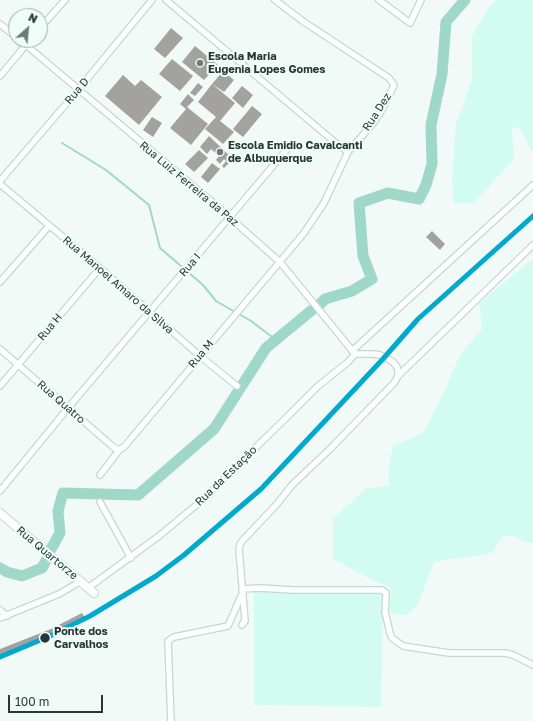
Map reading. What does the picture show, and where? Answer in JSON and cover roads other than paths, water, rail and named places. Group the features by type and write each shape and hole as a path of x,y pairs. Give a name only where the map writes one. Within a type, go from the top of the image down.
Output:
{"street":[{"path":"48,19 64,0"},
{"name":"Rua D","path":"0,180 78,90 152,0"},
{"path":"166,0 348,152"},
{"name":"Rua Dez","path":"275,0 304,22 393,82 394,85 383,108 375,120 348,152 330,191 317,214 304,233 280,262"},
{"path":"379,0 410,23 421,0"},
{"path":"0,24 8,30"},
{"path":"0,76 23,48"},
{"name":"Rua Luiz Ferreira da Paz","path":"29,48 280,262 343,342 353,352"},
{"path":"230,218 289,148"},
{"name":"Rua Manoel Amaro da Silva","path":"0,184 237,386"},
{"name":"Rua da Estação","path":"91,591 200,502 317,387 348,362 353,352 533,185"},
{"name":"Rua I","path":"0,491 68,408 230,218"},
{"path":"0,282 49,226"},
{"path":"242,625 245,621 239,549 244,539 277,504 292,485 366,413 394,383 398,376 533,245"},
{"name":"Rua M","path":"100,475 280,262"},
{"name":"Rua H","path":"0,386 100,268"},
{"name":"Rua Quatro","path":"0,349 111,445 116,449 122,448"},
{"path":"353,352 385,357 397,367 398,376"},
{"path":"100,502 131,558"},
{"name":"Rua Quartorze","path":"0,513 91,591"},
{"path":"0,618 59,594 81,581"},
{"path":"242,591 260,588 293,590 382,590 386,593 385,612 390,633 392,638 403,646 450,653 505,653 513,655 533,665"},
{"path":"171,721 168,641 174,636 228,626 242,591"},
{"path":"0,610 6,616"}],"waterway":[{"path":"320,304 325,299 352,291 372,279 363,256 359,203 388,193 419,199 426,185 432,164 431,125 442,74 446,22 465,0"},
{"path":"62,143 106,170 149,205 160,248 203,285 216,301 251,321 276,340"},
{"path":"51,549 60,533 58,511 63,493 138,495 214,429 266,348 312,310"},
{"path":"0,568 7,572 22,576 42,568 47,559"}],"tram line":[{"path":"156,576 184,555 261,489 382,360 418,319 533,216"}],"place":[{"name":"Escola Maria Eugenia Lopes Gomes","path":"200,63"},
{"name":"Escola Emidio Cavalcanti de Albuquerque","path":"220,152"},
{"name":"Ponte dos Carvalhos","path":"45,638"}]}
